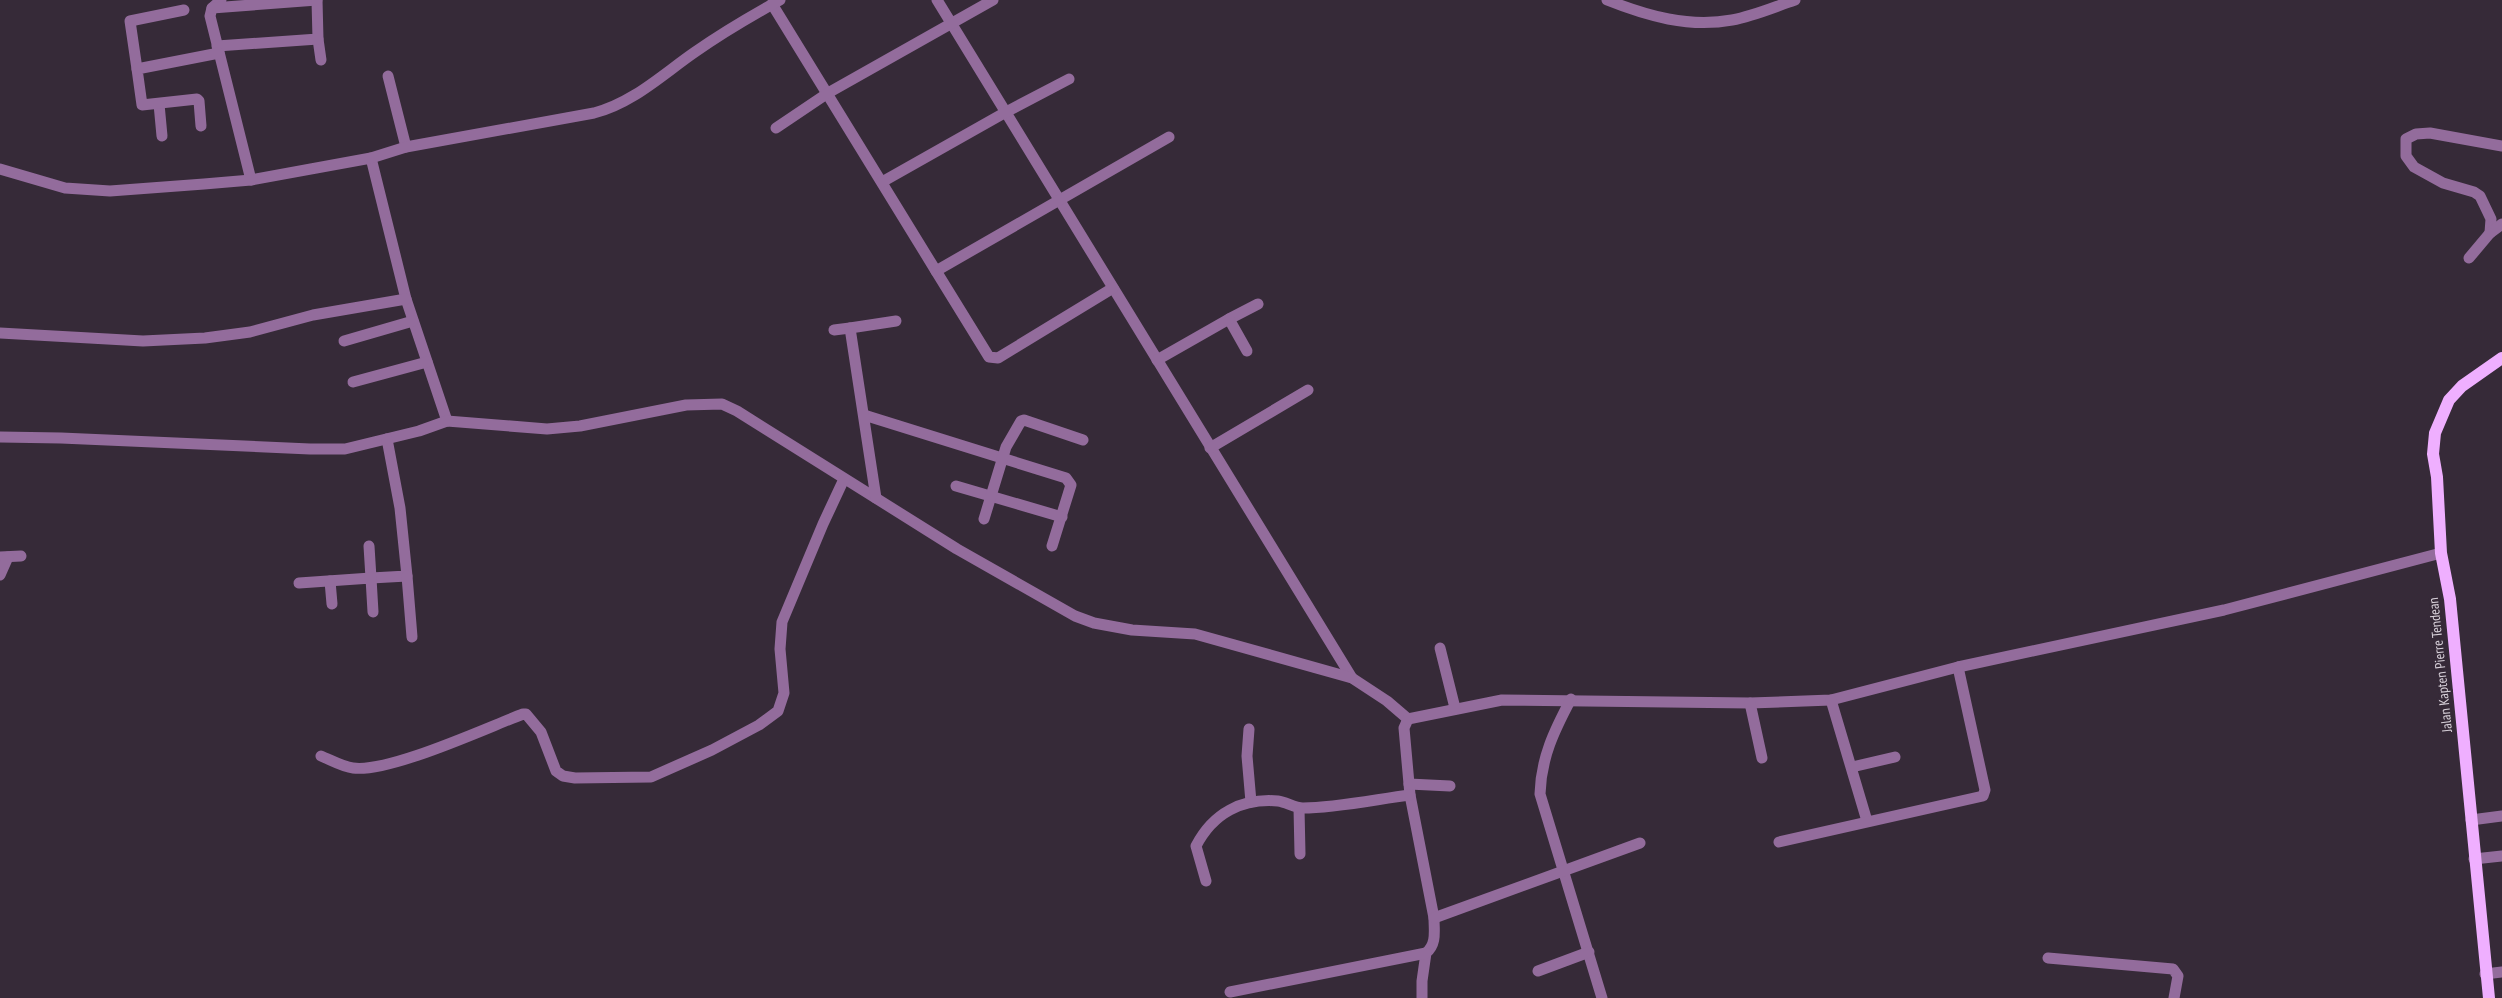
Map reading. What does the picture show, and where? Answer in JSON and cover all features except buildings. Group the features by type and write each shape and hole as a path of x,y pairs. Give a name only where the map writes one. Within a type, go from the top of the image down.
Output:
{"main road":[{"name":"Jalan Kapten Pierre Tendean","path":"2489,998 2485,974 2450,599 2441,553 2437,477 2433,454 2435,433 2449,400 2462,386 2502,358"}],"street":[{"path":"221,0 212,8 210,16 250,180"},
{"path":"212,8 317,0 320,60"},
{"path":"937,0 1352,678"},
{"path":"776,128 828,93 993,0"},
{"path":"1607,0 1635,11 1681,22 1709,23 1732,20 1769,10 1795,0"},
{"path":"0,169 65,188 110,191 250,180 371,158 406,147 607,110 649,86 728,30 776,2 828,93 989,357 993,359 998,358 1113,288"},
{"path":"184,10 130,21 142,106 197,99 199,101 201,126"},
{"path":"137,69 218,50 318,39"},
{"path":"388,76 406,147"},
{"path":"882,182 1069,79"},
{"path":"159,104 162,136"},
{"path":"2490,233 2491,219 2480,196 2474,192 2442,184 2414,167 2406,156 2405,145 2406,139 2411,136 2430,133 2502,146"},
{"path":"936,271 1169,137"},
{"path":"371,158 406,299 447,421"},
{"path":"2469,258 2490,233 2502,224"},
{"path":"0,333 143,342 205,338 250,332 314,315 406,299"},
{"path":"1156,360 1258,304"},
{"path":"1229,319 1247,351"},
{"path":"344,341 413,321"},
{"path":"834,330 896,321"},
{"path":"850,328 876,498"},
{"path":"353,382 427,362"},
{"path":"1210,448 1308,390"},
{"path":"0,437 345,449 419,431 447,421 547,429 589,424 686,405 722,404 737,411 1005,578 1074,616 1094,623 1132,630 1196,634 1352,678 1387,701 1408,719"},
{"path":"864,415 1066,478 1071,485 1052,546"},
{"path":"984,519 1002,458 1013,434 1024,420 1082,440"},
{"path":"386,439 400,508 412,637"},
{"path":"321,756 352,768 365,768 415,756 523,714 526,714 541,732 556,771 569,777 651,777 712,750 759,725 778,711 784,693 780,649 782,622 844,479"},
{"path":"956,486 1062,517"},
{"path":"369,546 372,612"},
{"path":"1408,719 1502,700 1750,703 1831,700 1958,667 2224,610 2441,553"},
{"path":"0,575 4,557 21,556"},
{"path":"299,583 407,576"},
{"path":"330,581 332,604"},
{"path":"1440,648 1456,708"},
{"path":"1779,842 1867,821 1979,798 1984,793 1958,667"},
{"path":"1571,700 1550,739 1540,780 1540,794 1602,998"},
{"path":"1831,700 1867,821"},
{"path":"1750,703 1762,758"},
{"path":"1408,719 1404,728 1410,789 1434,918 1433,944 1426,954 1422,981 1422,998"},
{"path":"1249,729 1247,756 1251,802"},
{"path":"1852,766 1895,757"},
{"path":"1206,881 1197,850 1198,842 1209,825 1227,810 1251,802 1279,801 1299,808 1410,789 1450,786"},
{"path":"1299,808 1300,854"},
{"path":"2471,820 2502,816"},
{"path":"1434,918 1640,843"},
{"path":"2474,859 2502,856"},
{"path":"1538,971 1588,952"},
{"path":"1230,992 1426,954"},
{"path":"2048,958 2173,968 2178,976 2174,998"},
{"path":"2485,974 2502,972"}]}
